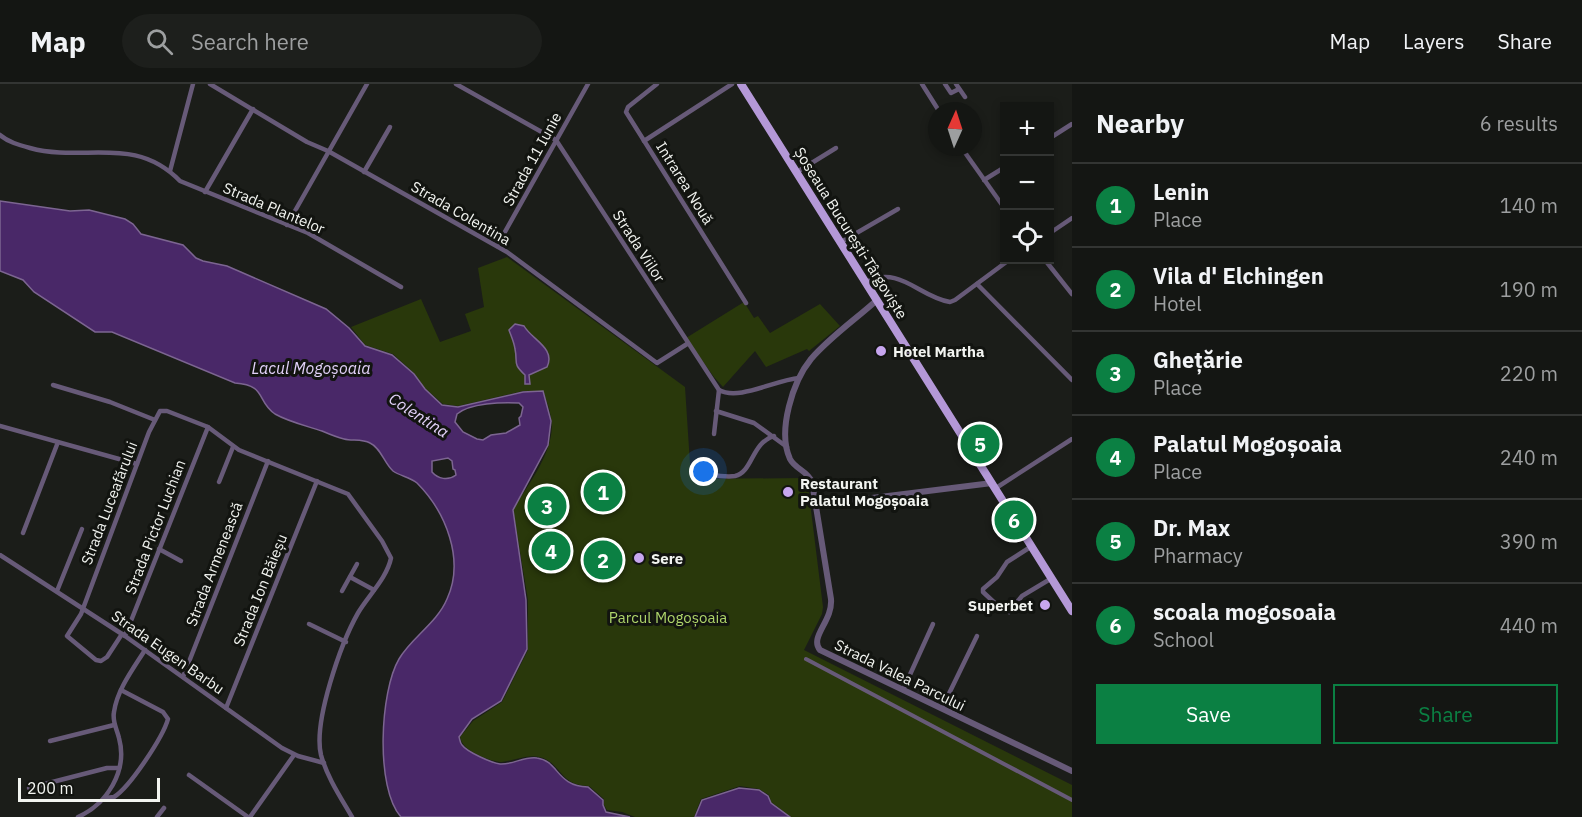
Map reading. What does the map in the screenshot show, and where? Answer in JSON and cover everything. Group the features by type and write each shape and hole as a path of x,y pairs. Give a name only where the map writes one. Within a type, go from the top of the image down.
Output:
{"main road":[{"name":"Șoseaua București-Târgoviște","path":"741,84 1072,611"}],"street":[{"path":"170,171 193,84"},
{"name":"Strada Colentina","path":"210,84 307,141 497,246 657,363 687,344"},
{"path":"287,225 367,84"},
{"name":"Strada Viilor","path":"456,84 556,140 719,390"},
{"name":"Strada 11 Iunie","path":"497,246 588,84"},
{"name":"Intrarea Nouă","path":"657,84 626,109 746,303"},
{"path":"644,141 732,84"},
{"path":"922,84 933,102"},
{"path":"945,84 951,93 957,86 965,97"},
{"path":"205,192 253,109"},
{"path":"1054,135 1072,124"},
{"path":"364,172 390,127"},
{"name":"Strada Plantelor","path":"0,135 18,145 55,154 122,152 160,163 180,181 308,233 401,287"},
{"path":"797,172 836,148"},
{"path":"967,156 1000,202"},
{"path":"984,180 1000,170"},
{"path":"841,242 898,209"},
{"path":"1054,230 1072,218"},
{"path":"866,282 884,276 899,279 948,302 955,300 1004,264"},
{"path":"1048,264 1072,294"},
{"path":"977,284 1072,380"},
{"path":"787,447 786,419 799,378 813,357 877,300"},
{"path":"714,434 719,390 727,394 743,393 774,382 799,378"},
{"path":"53,385 110,402 155,420"},
{"name":"Strada Luceafărului","path":"124,635 103,661 96,660 67,636 83,608 158,413 162,411 208,427"},
{"path":"717,411 745,419 774,436 787,447"},
{"path":"0,426 137,464"},
{"path":"208,427 233,447 348,494 391,558 390,564 357,615 328,686 320,744 324,763 352,817"},
{"name":"Strada Pictor Luchian","path":"124,635 208,427"},
{"path":"697,473 737,475 750,464 760,444 774,436"},
{"path":"816,505 994,485 1072,439"},
{"path":"22,533 58,442"},
{"path":"219,482 233,447"},
{"name":"Strada Valea Parcului","path":"787,447 792,463 811,478 816,505 831,605 830,615 816,640 816,645 820,650 1072,771"},
{"name":"Strada Armenească","path":"183,677 268,461"},
{"name":"Strada Ion Băieșu","path":"226,708 317,481"},
{"path":"57,591 82,529"},
{"path":"998,605 983,592 983,589 997,577 1007,562 1032,546"},
{"path":"159,549 181,561"},
{"name":"Strada Eugen Barbu","path":"0,555 124,635 294,755 324,763"},
{"path":"342,591 357,564"},
{"path":"350,577 374,590"},
{"path":"1009,612 1022,596 1052,578"},
{"path":"309,624 346,642"},
{"path":"903,690 933,624"},
{"path":"942,708 977,636"},
{"path":"78,817 105,798 117,776 121,756 114,725 114,708 121,690 145,650"},
{"path":"806,659 1072,800"},
{"path":"105,798 114,797 129,783 161,736 168,719 163,712 121,690"},
{"path":"50,741 114,725"},
{"path":"189,775 249,817 294,755"},
{"path":"30,788 107,768 119,768"},
{"path":"117,776 129,783"},
{"path":"157,817 164,808"}],"green space":[{"name":"Parcul Mogoșoaia","path":"507,257 685,387 691,479 807,478 823,607 822,614 804,650 1072,785 1072,817 791,817 771,802 769,795 759,789 740,786 701,799 694,817 635,817 607,810 604,799 589,786 572,782 546,759 530,756 498,762 467,748 460,737 473,721 502,702 528,650 528,600 513,509 546,454 552,430 550,411 543,391 523,391 458,406 443,404 393,354 365,345 351,327 421,299 440,342 471,331 465,314 484,307 478,268"},
{"path":"744,302 754,318 758,316 770,333 820,304 840,326 809,351 807,349 766,367 755,351 723,387 686,338"}],"water":[{"name":"Lacul Mogoșoaia","path":"0,201 70,211 89,210 125,219 133,224 141,234 183,245 196,258 227,266 326,309 349,328 365,346 392,355 414,374 425,389 442,405 458,407 523,392 543,391 551,421 548,445 513,510 526,600 527,649 501,701 472,719 459,737 461,744 469,751 496,763 505,764 528,758 544,760 570,782 588,787 603,800 606,812 630,817 401,817 387,785 384,763 384,715 388,693 393,674 404,651 443,608 452,584 454,568 450,537 444,522 427,495 417,483 393,471 374,445 364,441 347,440 286,419 269,409 257,390 252,387 235,383 112,332 95,332 34,292 23,280 0,271","holes":["519,403 523,407 519,418 520,425 506,433 491,435 483,440 463,432 455,422 457,414 478,405","448,458 452,461 456,475 446,479 440,478 432,472 432,461"]},
{"path":"515,324 524,326 546,349 548,355 547,367 529,375 530,384 525,384 525,375 516,363 515,346 509,330"},
{"path":"739,788 759,790 768,796 771,803 790,817 695,817 702,800"}],"place":[{"name":"Hotel Martha","path":"881,351"},
{"name":"Dr. Max","path":"980,444"},
{"name":"Lenin","path":"603,492"},
{"name":"Restaurant Palatul Mogoșoaia","path":"788,492"},
{"name":"Ghețărie","path":"547,506"},
{"name":"scoala mogosoaia","path":"1014,520"},
{"name":"Palatul Mogoșoaia","path":"551,551"},
{"name":"Sere","path":"639,558"},
{"name":"Vila d' Elchingen","path":"603,560"},
{"name":"Superbet","path":"1045,605"}],"water label":[{"name":"Colentina","path":"419,415"}]}
